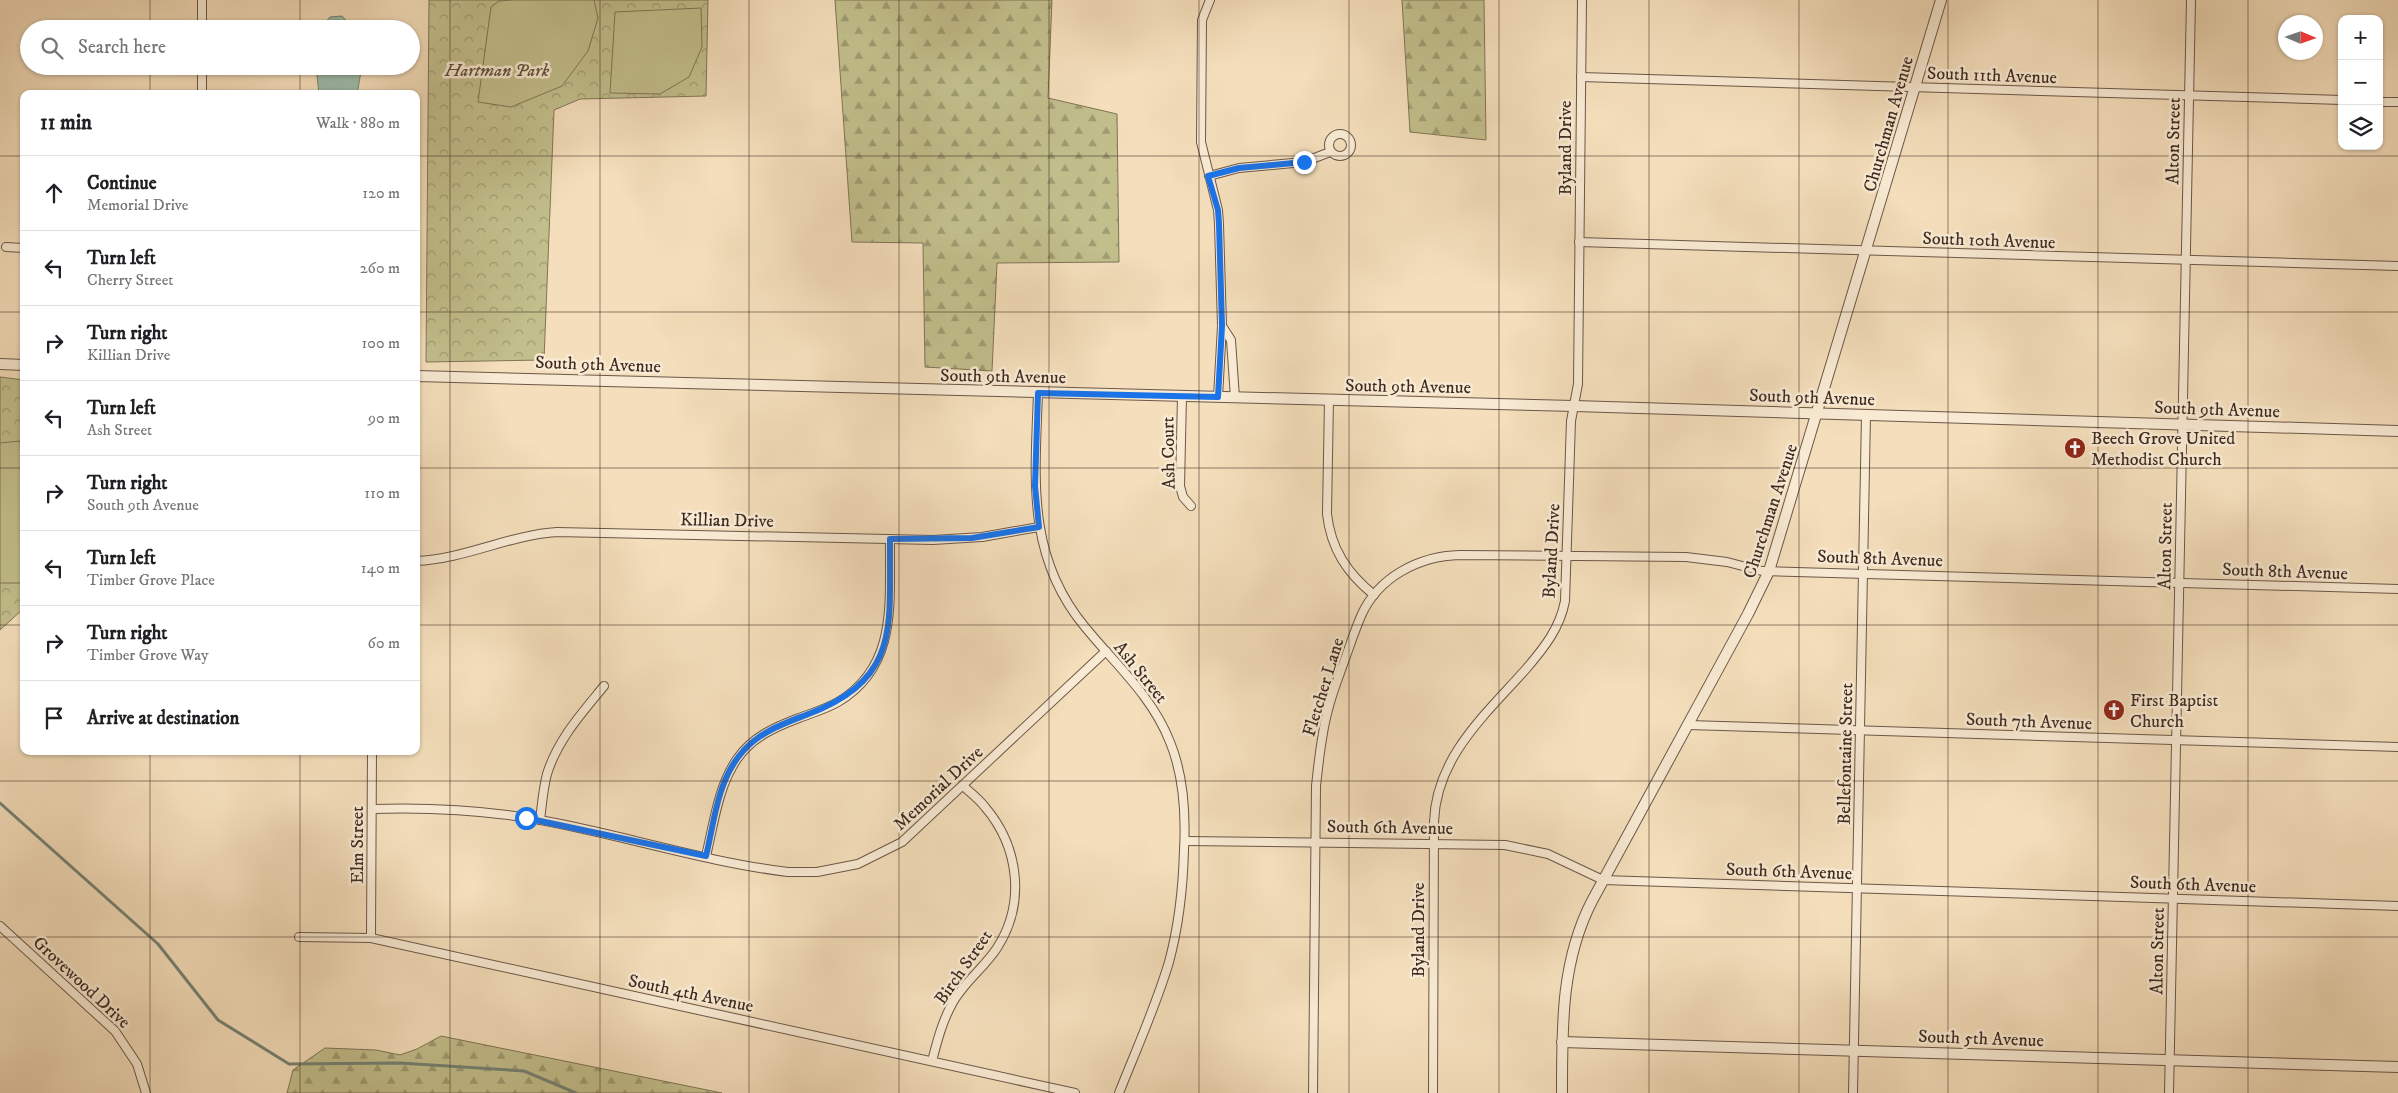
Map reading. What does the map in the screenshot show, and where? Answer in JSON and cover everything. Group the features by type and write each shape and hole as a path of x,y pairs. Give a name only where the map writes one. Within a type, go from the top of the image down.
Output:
{"street":[{"path":"202,0 202,20"},
{"name":"Byland Drive","path":"1433,1093 1434,843 1436,798 1451,758 1465,738 1544,648 1554,632 1565,600 1571,421 1578,384 1582,0"},
{"name":"Churchman Avenue","path":"1562,1093 1564,995 1571,955 1581,923 1758,595 1769,570 1867,251 1941,0"},
{"name":"Alton Street","path":"2169,1093 2190,0"},
{"path":"1208,3 1202,20 1201,132 1208,176 1218,210 1222,326 1218,397"},
{"path":"202,75 202,90"},
{"name":"South 11th Avenue","path":"1581,77 2338,100"},
{"path":"2383,102 2398,102"},
{"path":"1208,176 1239,168 1304,162 1330,152"},
{"name":"South 10th Avenue","path":"1579,242 2398,266"},
{"path":"6,247 20,248"},
{"path":"1222,326 1231,340 1235,398"},
{"path":"0,364 20,365"},
{"name":"South 9th Avenue","path":"420,376 1574,406 2398,431"},
{"name":"Ash Street","path":"1038,393 1035,486 1043,548 1054,579 1069,606 1106,651 1136,683 1150,703 1170,742 1181,780 1185,841 1181,902 1169,959 1120,1093"},
{"name":"Ash Court","path":"1182,396 1180,486 1183,497 1191,506"},
{"path":"1329,400 1327,514 1329,528 1334,547 1343,564 1358,582 1374,595"},
{"name":"Bellefontaine Street","path":"1853,1093 1866,415"},
{"name":"Killian Drive","path":"420,560 451,556 523,536 557,532 890,539 972,538 1039,527"},
{"path":"706,856 722,789 730,771 744,750 770,729 832,705 848,695 863,682 877,662 885,644 889,626 890,539"},
{"name":"South 8th Avenue","path":"1374,595 1387,581 1404,569 1436,557 1460,555 1686,557 1769,570 2398,589"},
{"name":"Fletcher Lane","path":"1313,1093 1316,786 1320,748 1328,710 1361,616 1374,595"},
{"name":"Memorial Drive","path":"372,809 459,810 540,820 769,870 803,873 858,864 902,842 1106,651"},
{"path":"540,820 547,775 558,748 574,723 604,686"},
{"name":"South 7th Avenue","path":"1688,725 2398,747"},
{"name":"Elm Street","path":"371,938 372,755"},
{"name":"Birch Street","path":"932,1061 938,1037 951,1005 962,988 998,947 1005,934 1014,907 1015,872 1007,842 985,807 964,786"},
{"name":"South 6th Avenue","path":"1185,841 1486,844 1529,849 1548,854 1603,880 2398,906"},
{"name":"Grovewood Drive","path":"0,926 116,1031 134,1060 146,1093"},
{"name":"South 4th Avenue","path":"299,937 371,938 1075,1093"},
{"name":"South 5th Avenue","path":"1562,1042 2398,1068"}],"green space":[{"name":"Hartman Park","path":"429,0 708,0 706,96 580,99 554,110 544,360 426,362"},
{"path":"594,0 598,18 588,51 562,86 511,107 478,102 491,7 499,1"},
{"path":"835,0 1052,0 1048,98 1117,114 1119,262 997,263 992,371 925,367 923,243 852,242"},
{"path":"1402,0 1484,0 1486,140 1410,132"},
{"path":"701,8 702,47 689,77 660,94 610,93 615,12"},
{"path":"0,377 20,380 20,612 0,630"},
{"path":"20,441 20,583 0,583 0,443"},
{"path":"441,1036 722,1093 287,1093 293,1070 325,1048 376,1050 400,1055 417,1049"}],"shaded area":[{"path":"342,16 346,20 327,20 330,17"},
{"path":"317,75 360,75 358,90 319,90"}],"waterway":[{"path":"0,803 158,944 218,1020 289,1064 400,1063 524,1071 576,1093"}],"place":[{"name":"Beech Grove United Methodist Church","path":"2075,448"},
{"name":"First Baptist Church","path":"2114,710"}],"route":[{"path":"526,818 706,856 725,780 737,758 750,743 770,729 832,705 859,686 872,671 885,644 889,626 890,539 953,540 1001,535 1039,527 1035,486 1038,393 1218,397 1222,326 1219,224 1213,187 1208,176 1239,168 1304,162"}]}
